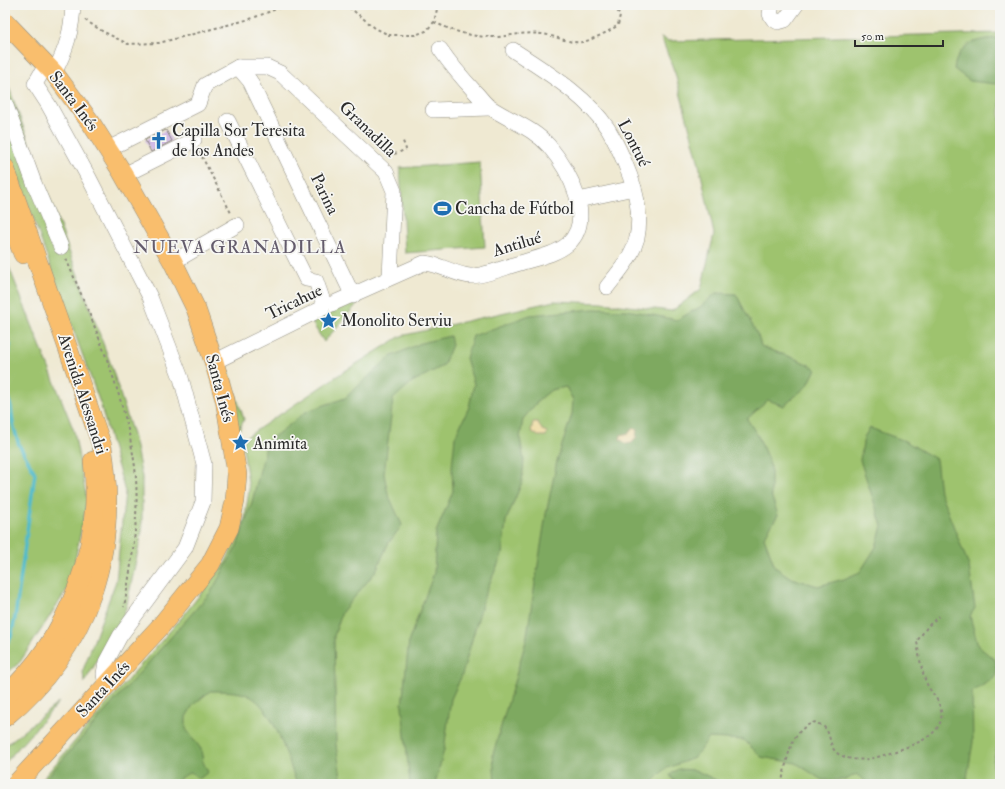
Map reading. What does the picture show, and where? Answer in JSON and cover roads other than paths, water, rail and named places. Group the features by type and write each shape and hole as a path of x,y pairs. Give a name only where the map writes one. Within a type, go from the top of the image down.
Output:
{"main road":[{"name":"Santa Inés","path":"7,29 50,69 91,123 124,175 173,262 196,309 214,362 225,400 236,461 236,494 229,528 210,565 159,628 16,784"},
{"name":"Avenida Alessandri","path":"5,168 102,446 106,468 108,512 106,534 98,578 82,620 65,650 50,672 22,703 5,717"},
{"name":"Avenida Alessandri","path":"5,207 82,416 91,446 94,487 92,529 88,549 71,602 59,627 40,656 5,696"}],"street":[{"path":"772,12 778,22 785,20 796,5"},
{"path":"72,8 72,25 65,51 35,84 48,104 89,178 150,297 181,378 204,464 203,502 185,548 136,613 117,642 106,662 104,674 106,686"},
{"name":"Antilué","path":"390,277 424,263 437,264 470,276 554,253 568,244 576,232 580,215 578,200 566,168 548,145 529,129 489,108 451,66 440,49"},
{"name":"Lontué","path":"513,50 560,82 592,109 607,129 623,158 634,188 638,215 637,239 627,262 607,287"},
{"path":"108,149 198,104 205,85 238,67"},
{"name":"Granadilla","path":"238,67 267,67 280,73 386,172 394,191 390,277"},
{"name":"Parina","path":"238,67 250,81 353,296"},
{"path":"5,102 34,183 61,247"},
{"path":"433,110 489,108"},
{"path":"228,121 306,279 316,281 326,307"},
{"path":"124,175 194,140"},
{"path":"578,200 634,188"},
{"path":"173,262 237,225"},
{"name":"Tricahue","path":"214,362 390,277"}],"waterway":[{"path":"5,364 10,345"},
{"path":"5,390 11,407 13,424 19,445 35,473 15,618 11,636 5,646"}],"place":[{"name":"Capilla Sor Teresita de los Andes","path":"159,140"},
{"name":"Cancha de Fútbol","path":"442,208"},
{"name":"Monolito Serviu","path":"328,320"},
{"name":"Animita","path":"240,443"}],"district":[{"name":"NUEVA GRANADILLA","path":"240,247"}]}
